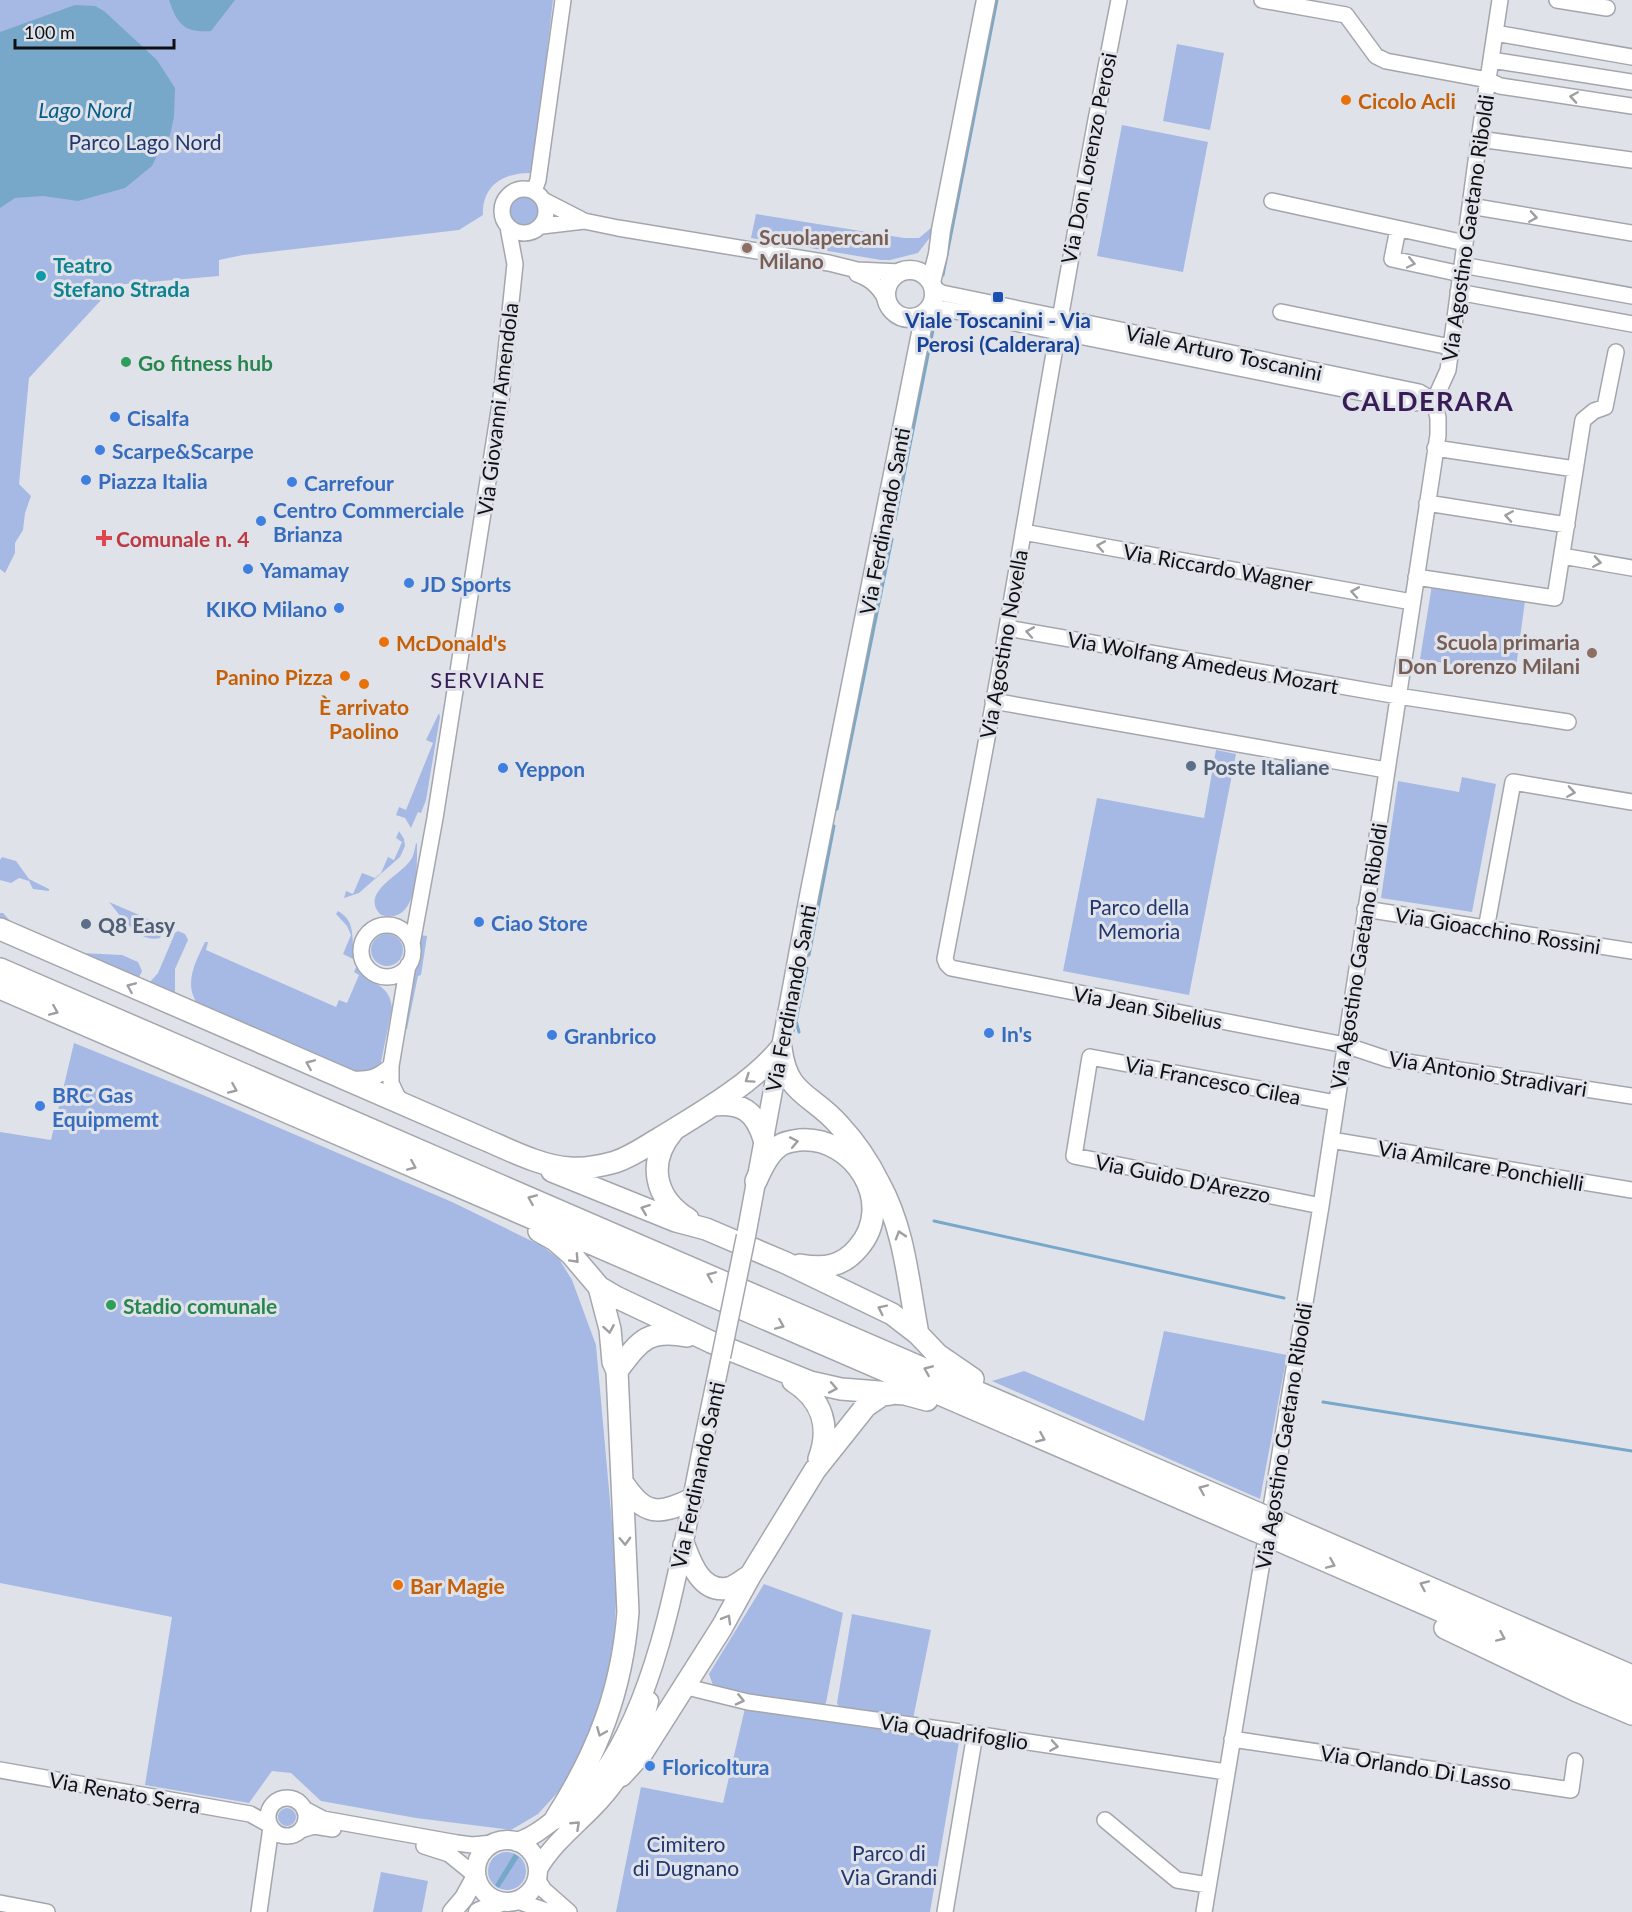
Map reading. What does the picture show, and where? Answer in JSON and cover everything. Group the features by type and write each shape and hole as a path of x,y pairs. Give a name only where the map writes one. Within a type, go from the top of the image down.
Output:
{"highway":[{"path":"0,929 479,1137 551,1165 570,1168 594,1167 617,1161 674,1129 763,1069 781,1048"},
{"path":"0,969 1071,1432 1256,1521"},
{"path":"0,988 994,1417 1279,1531 1632,1665"},
{"path":"781,1048 783,1066 790,1081 840,1126 883,1191 894,1215 905,1251 918,1334"},
{"path":"712,1105 731,1104 746,1110 756,1119 764,1139"},
{"path":"674,1129 664,1141 657,1161 661,1189 674,1209 706,1229"},
{"path":"479,1137 577,1182 676,1221 706,1229 786,1263 892,1314 961,1372 1071,1432"},
{"path":"756,1181 765,1162 778,1146 792,1141 809,1140 826,1143 843,1151 865,1176 871,1193 873,1209 871,1225 864,1242 852,1254 836,1264 818,1268 786,1263"},
{"path":"514,1209 523,1222 555,1240 572,1254 599,1287 716,1350"},
{"path":"556,1818 576,1786 596,1744 616,1689 622,1668 628,1612 617,1371 613,1362 610,1329 599,1287"},
{"path":"617,1371 632,1350 647,1337 669,1332 810,1382 841,1389 896,1393 923,1398 975,1420 994,1417"},
{"path":"777,1371 804,1389 820,1409 825,1436 815,1470"},
{"path":"621,1776 642,1753 722,1627 750,1576 815,1470 866,1406 882,1395 896,1393"},
{"path":"623,1483 635,1501 648,1508 661,1510 679,1506 692,1499"},
{"path":"1279,1531 1409,1597 1632,1694"},
{"path":"684,1545 696,1575 711,1586 729,1588 750,1576"},
{"path":"1409,1597 1423,1617 1577,1691 1632,1714"},
{"path":"1465,1603 1632,1676"},
{"path":"1577,1691 1632,1725"}],"main road":[{"path":"903,318 914,318 927,311 934,296 932,285 941,230 987,0"},
{"path":"918,349 913,333 903,318 892,310 886,299 886,290 890,281 905,271 919,266 930,253 941,230"},
{"path":"905,271 923,274 932,285"},
{"name":"Via Ferdinando Santi","path":"659,1646 684,1545 716,1350 746,1236 811,885 927,311"},
{"path":"509,1901 486,1895 478,1884 476,1876 478,1859 483,1851 493,1843 517,1842 527,1839 556,1818 591,1787 615,1754 632,1719 659,1646"},
{"path":"478,1912 530,1892 552,1847 593,1808 621,1776 643,1727 655,1676 659,1646"},
{"path":"517,1842 531,1851 537,1874"},
{"path":"452,1912 464,1898 476,1876"}],"street":[{"path":"538,229 546,217 547,209 539,196 538,180 563,0"},
{"name":"Via Don Lorenzo Perosi","path":"1060,324 1085,171 1119,0"},
{"path":"1262,0 1346,15 1376,56 1386,61 1500,86 1632,106"},
{"name":"Via Agostino Gaetano Riboldi","path":"1204,1912 1321,1206 1435,448 1438,418 1434,401 1448,370 1461,269 1473,207 1479,139 1490,82 1500,0"},
{"path":"1557,0 1606,8"},
{"path":"1495,33 1632,57"},
{"path":"1491,60 1632,82"},
{"path":"1479,139 1632,160"},
{"path":"584,221 521,234 508,227 502,215 502,205 508,196 519,189 539,196 584,221 829,263 857,270 905,271"},
{"path":"1272,201 1466,243"},
{"path":"1473,207 1632,233"},
{"name":"Via Giovanni Amendola","path":"412,944 499,416 515,264 508,227"},
{"name":"Via Giovanni Amendola","path":"515,264 538,229"},
{"path":"1398,229 1392,259 1632,296"},
{"path":"829,263 870,280 878,286 886,299"},
{"name":"Viale Arturo Toscanini","path":"932,285 942,293 1060,324"},
{"path":"1458,292 1632,324"},
{"name":"Viale Arturo Toscanini","path":"927,311 945,309 1060,324 1419,392 1434,401"},
{"path":"1281,312 1450,347"},
{"name":"Via Agostino Novella","path":"951,968 945,959 1007,628 1060,324"},
{"path":"1416,578 1555,598 1583,420 1594,411 1605,407 1616,352"},
{"path":"1435,448 1575,469"},
{"path":"1427,503 1567,525"},
{"name":"Via Riccardo Wagner","path":"1023,532 1412,602"},
{"path":"1562,556 1632,568"},
{"name":"Via Wolfang Amedeus Mozart","path":"1007,628 1398,696 1568,722"},
{"path":"993,701 1386,770"},
{"path":"1486,929 1513,782 1632,802"},
{"path":"396,926 419,909"},
{"name":"Via Gioacchino Rossini","path":"1365,909 1632,951"},
{"path":"408,965 398,974 382,976 370,971 364,964 361,946 367,934 374,928 396,926 408,935 412,944 413,952 408,965 392,1066 392,1083 397,1096 408,1107"},
{"name":"Via Jean Sibelius","path":"951,968 1345,1044"},
{"path":"382,976 400,1010"},
{"name":"Via Antonio Stradivari","path":"1345,1044 1387,1059 1632,1096"},
{"name":"Via Francesco Cilea","path":"1090,1057 1336,1103"},
{"name":"Via Guido D'Arezzo","path":"1090,1057 1074,1156 1321,1206"},
{"path":"344,1079 367,1080 378,1076 392,1066"},
{"name":"Via Amilcare Ponchielli","path":"1331,1140 1632,1191"},
{"name":"Via Quadrifoglio","path":"683,1686 748,1702 1226,1772"},
{"path":"945,1912 975,1734"},
{"name":"Via Orlando Di Lasso","path":"1232,1739 1571,1790 1575,1761"},
{"name":"Via Renato Serra","path":"0,1770 250,1814 275,1829"},
{"path":"259,1912 269,1847 274,1841 275,1829 269,1816 272,1806 279,1800 288,1798 298,1801 304,1809 317,1817 334,1821 456,1843 483,1845 493,1843"},
{"name":"Via Renato Serra","path":"250,1814 272,1806"},
{"path":"301,1830 306,1820 304,1809"},
{"path":"1105,1820 1177,1880 1208,1885"},
{"path":"275,1829 296,1834 308,1827 321,1827 436,1848 449,1854 476,1876"},
{"path":"537,1874 544,1890 568,1912"},
{"path":"509,1901 550,1912"},
{"path":"0,1903 47,1912"}],"green space":[{"name":"Parco Lago Nord","path":"0,0 553,0 533,173 513,175 497,182 486,195 483,215 459,230 243,255 219,260 219,276 115,285 29,378 19,484 31,496 25,513 23,530 15,543 15,553 5,573 0,569"},
{"path":"1177,44 1224,53 1210,130 1163,121"},
{"path":"1122,125 1208,142 1183,272 1097,256"},
{"path":"524,196 535,201 540,212 535,223 524,228 513,223 508,212 513,201"},
{"path":"756,214 904,238 919,238 931,228 931,236 918,253 881,260 751,238"},
{"path":"1432,585 1525,601 1515,675 1420,659"},
{"path":"439,713 426,800 411,828 405,818 396,815 399,807 406,810 433,743 426,740"},
{"name":"Parco della Memoria","path":"1216,750 1236,754 1189,995 1063,971 1097,798 1204,818"},
{"path":"1462,777 1496,784 1472,912 1381,898 1398,781 1459,792"},
{"path":"399,831 405,846 400,857 359,893 344,898 346,891 353,894 362,873 375,878 381,873 388,857 394,860 402,842 396,838"},
{"path":"416,843 416,879 409,903 403,912 393,916 381,915 375,907 378,891 412,858"},
{"path":"2,857 16,861 29,879 49,891 33,889 29,881 19,878 11,883 0,880"},
{"path":"109,902 160,924 163,930 160,938 152,939 138,933 124,921"},
{"path":"338,911 351,927 355,960 343,954 351,935 347,926 336,914"},
{"path":"0,913 3,913 11,922 81,953 122,955 138,962 142,971 135,979 0,922"},
{"path":"178,931 185,934 188,940 175,969 175,994 149,983 158,973 175,933"},
{"path":"387,934 398,939 403,950 398,961 387,966 376,961 371,950 376,939"},
{"path":"421,935 427,936 421,975 418,976 407,1029 405,1029 407,985 415,968"},
{"path":"205,942 208,942 206,950 336,1007 339,1000 347,1003 359,975 354,972 357,965 366,976 384,989 391,1002 392,1008 381,1062 373,1071 356,1073 200,1007 192,991 191,983 194,966"},
{"path":"74,1043 203,1095 452,1202 542,1246 559,1259 572,1280 596,1345 617,1579 614,1643 604,1691 586,1743 559,1791 538,1814 511,1830 416,1818 321,1801 291,1773 272,1771 249,1803 145,1785 172,1617 0,1583 0,1132 51,1140"},
{"path":"1164,1331 1287,1355 1260,1499 992,1381 1024,1371 1144,1421"},
{"path":"764,1584 843,1613 826,1703 822,1707 753,1697 714,1688 709,1674"},
{"path":"852,1614 931,1630 913,1719 840,1708 837,1703"},
{"path":"745,1708 960,1736 930,1912 616,1912 641,1787 723,1803"},
{"path":"283,1808 291,1808 296,1813 294,1824 283,1826 278,1821 278,1813"},
{"path":"507,1852 520,1858 526,1871 520,1884 507,1890 494,1884 488,1871 494,1858"},
{"path":"381,1872 428,1881 422,1912 373,1912"}],"water":[{"path":"169,0 235,0 211,31 202,31 183,25 175,15"},
{"name":"Lago Nord","path":"75,5 95,6 104,11 157,60 175,88 174,117 170,135 152,166 125,188 78,201 43,196 15,198 0,208 0,32"},
{"path":"514,1854 519,1857 499,1888 495,1885"}],"waterway":[{"path":"943,275 997,0"},
{"path":"895,520 935,320"},
{"path":"837,809 892,539"},
{"path":"809,955 834,826"},
{"path":"799,1032 796,1021 807,968"},
{"path":"934,1221 1284,1298"},
{"path":"1323,1402 1632,1451"}],"place":[{"name":"Cicolo Acli","path":"1346,100"},
{"name":"Scuolapercani Milano","path":"747,248"},
{"name":"Teatro Stefano Strada","path":"41,276"},
{"name":"Viale Toscanini - Via Perosi (Calderara)","path":"998,297"},
{"name":"Go fitness hub","path":"126,362"},
{"name":"Cisalfa","path":"115,417"},
{"name":"Scarpe&Scarpe","path":"100,450"},
{"name":"Piazza Italia","path":"86,480"},
{"name":"Carrefour","path":"292,482"},
{"name":"Centro Commerciale Brianza","path":"261,521"},
{"name":"Comunale n. 4","path":"104,538"},
{"name":"Yamamay","path":"248,569"},
{"name":"JD Sports","path":"409,583"},
{"name":"KIKO Milano","path":"339,608"},
{"name":"McDonald's","path":"384,642"},
{"name":"Scuola primaria Don Lorenzo Milani","path":"1592,653"},
{"name":"Panino Pizza","path":"345,676"},
{"name":"È arrivato Paolino","path":"364,684"},
{"name":"Poste Italiane","path":"1191,766"},
{"name":"Yeppon","path":"503,768"},
{"name":"Ciao Store","path":"479,922"},
{"name":"Q8 Easy","path":"86,924"},
{"name":"In's","path":"989,1033"},
{"name":"Granbrico","path":"552,1035"},
{"name":"BRC Gas Equipmemt","path":"40,1106"},
{"name":"Stadio comunale","path":"111,1305"},
{"name":"Bar Magie","path":"398,1585"},
{"name":"Floricoltura","path":"650,1766"}],"district":[{"name":"CALDERARA","path":"1428,400"},
{"name":"SERVIANE","path":"488,679"}],"park label":[{"name":"Cimitero di Dugnano","path":"686,1855"},
{"name":"Parco di Via Grandi","path":"889,1864"}]}
